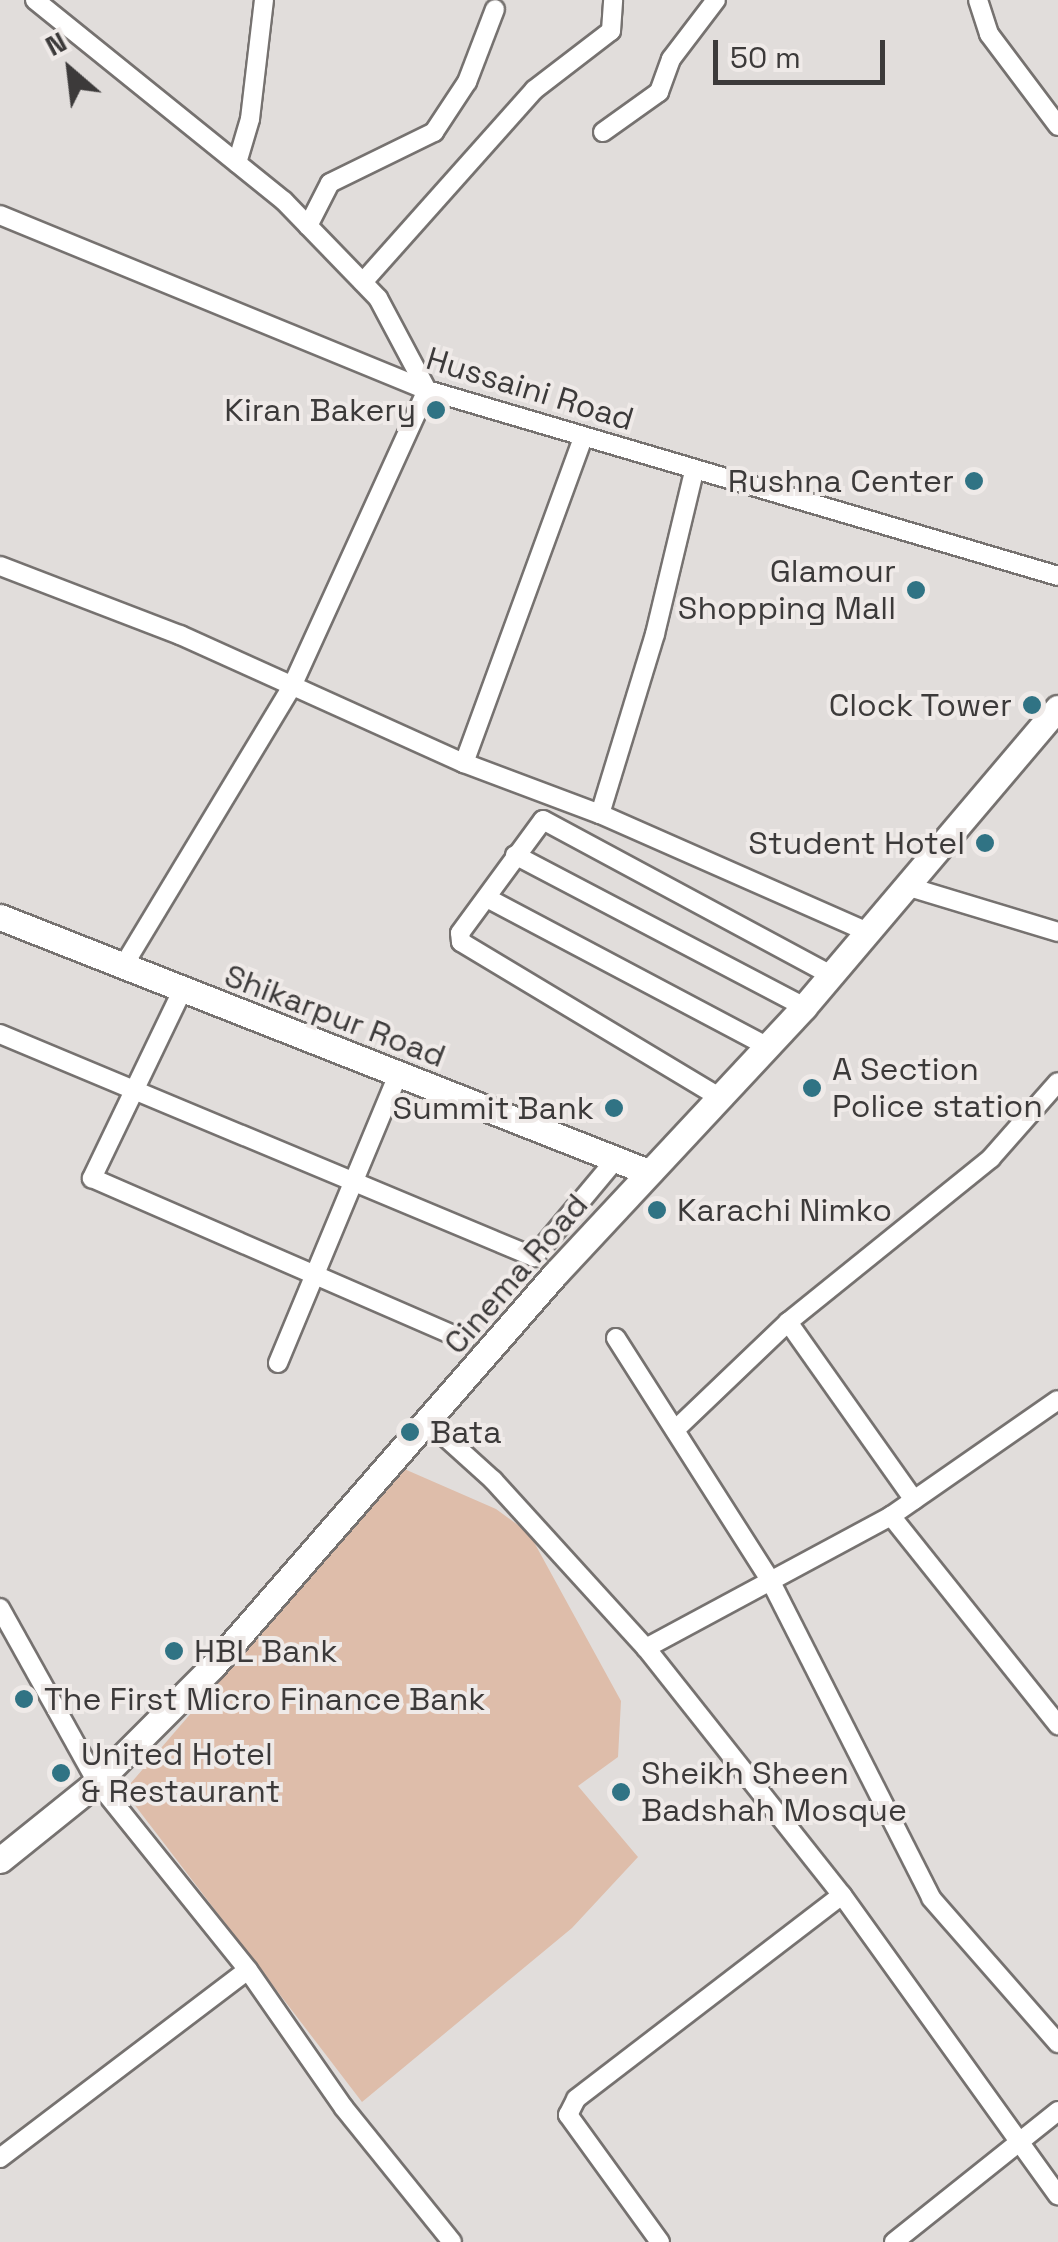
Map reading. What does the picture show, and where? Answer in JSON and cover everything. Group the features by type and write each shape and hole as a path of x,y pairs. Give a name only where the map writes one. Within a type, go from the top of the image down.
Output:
{"street":[{"path":"35,0 238,163 308,226 363,282 427,390 291,688 122,968"},
{"path":"238,163 250,119 264,0"},
{"path":"363,282 534,90 611,31 614,0"},
{"path":"603,132 658,92 670,58 716,0"},
{"path":"978,0 990,34 1058,126"},
{"path":"308,226 330,183 434,132 466,82 495,9"},
{"name":"Hussaini Road","path":"0,215 427,390 1058,576"},
{"path":"464,763 583,438"},
{"path":"600,814 655,634 694,471"},
{"path":"0,566 180,634 291,688 464,763 600,814 867,932"},
{"name":"Cinema Road","path":"0,1860 98,1782 212,1667 431,1424 648,1172 804,1007 1058,708"},
{"path":"719,1097 468,949 460,933 543,820 831,975"},
{"path":"516,855 804,1007"},
{"path":"906,886 1058,932"},
{"path":"487,898 768,1046"},
{"name":"Shikarpur Road","path":"0,917 648,1172"},
{"path":"182,991 92,1178 465,1340"},
{"path":"0,1034 534,1258 616,1160"},
{"path":"278,1363 398,1075"},
{"path":"675,1430 788,1322 991,1158 1058,1082"},
{"path":"788,1322 914,1500"},
{"path":"616,1338 770,1580 932,1898 1058,2043"},
{"path":"646,1648 891,1516 1058,1400"},
{"path":"431,1424 493,1480 646,1648 842,1895 1017,2146 1058,2196"},
{"path":"891,1516 1058,1725"},
{"path":"0,1608 98,1782 248,1970 344,2108 452,2242"},
{"path":"660,2242 568,2115 576,2099 842,1895"},
{"path":"0,2158 248,1970"},
{"path":"894,2242 1058,2111"}],"shaded area":[{"path":"402,1468 496,1509 529,1533 621,1701 618,1757 578,1786 638,1857 572,1928 362,2102 124,1791"}],"place":[{"name":"Kiran Bakery","path":"436,410"},
{"name":"Rushna Center","path":"974,481"},
{"name":"Glamour Shopping Mall","path":"916,590"},
{"name":"Clock Tower","path":"1032,705"},
{"name":"Student Hotel","path":"985,843"},
{"name":"A Section Police station","path":"812,1088"},
{"name":"Summit Bank","path":"614,1108"},
{"name":"Karachi Nimko","path":"657,1210"},
{"name":"Bata","path":"410,1432"},
{"name":"HBL Bank","path":"174,1651"},
{"name":"The First Micro Finance Bank","path":"24,1699"},
{"name":"United Hotel & Restaurant","path":"61,1773"},
{"name":"Sheikh Sheen Badshah Mosque","path":"621,1792"}]}
